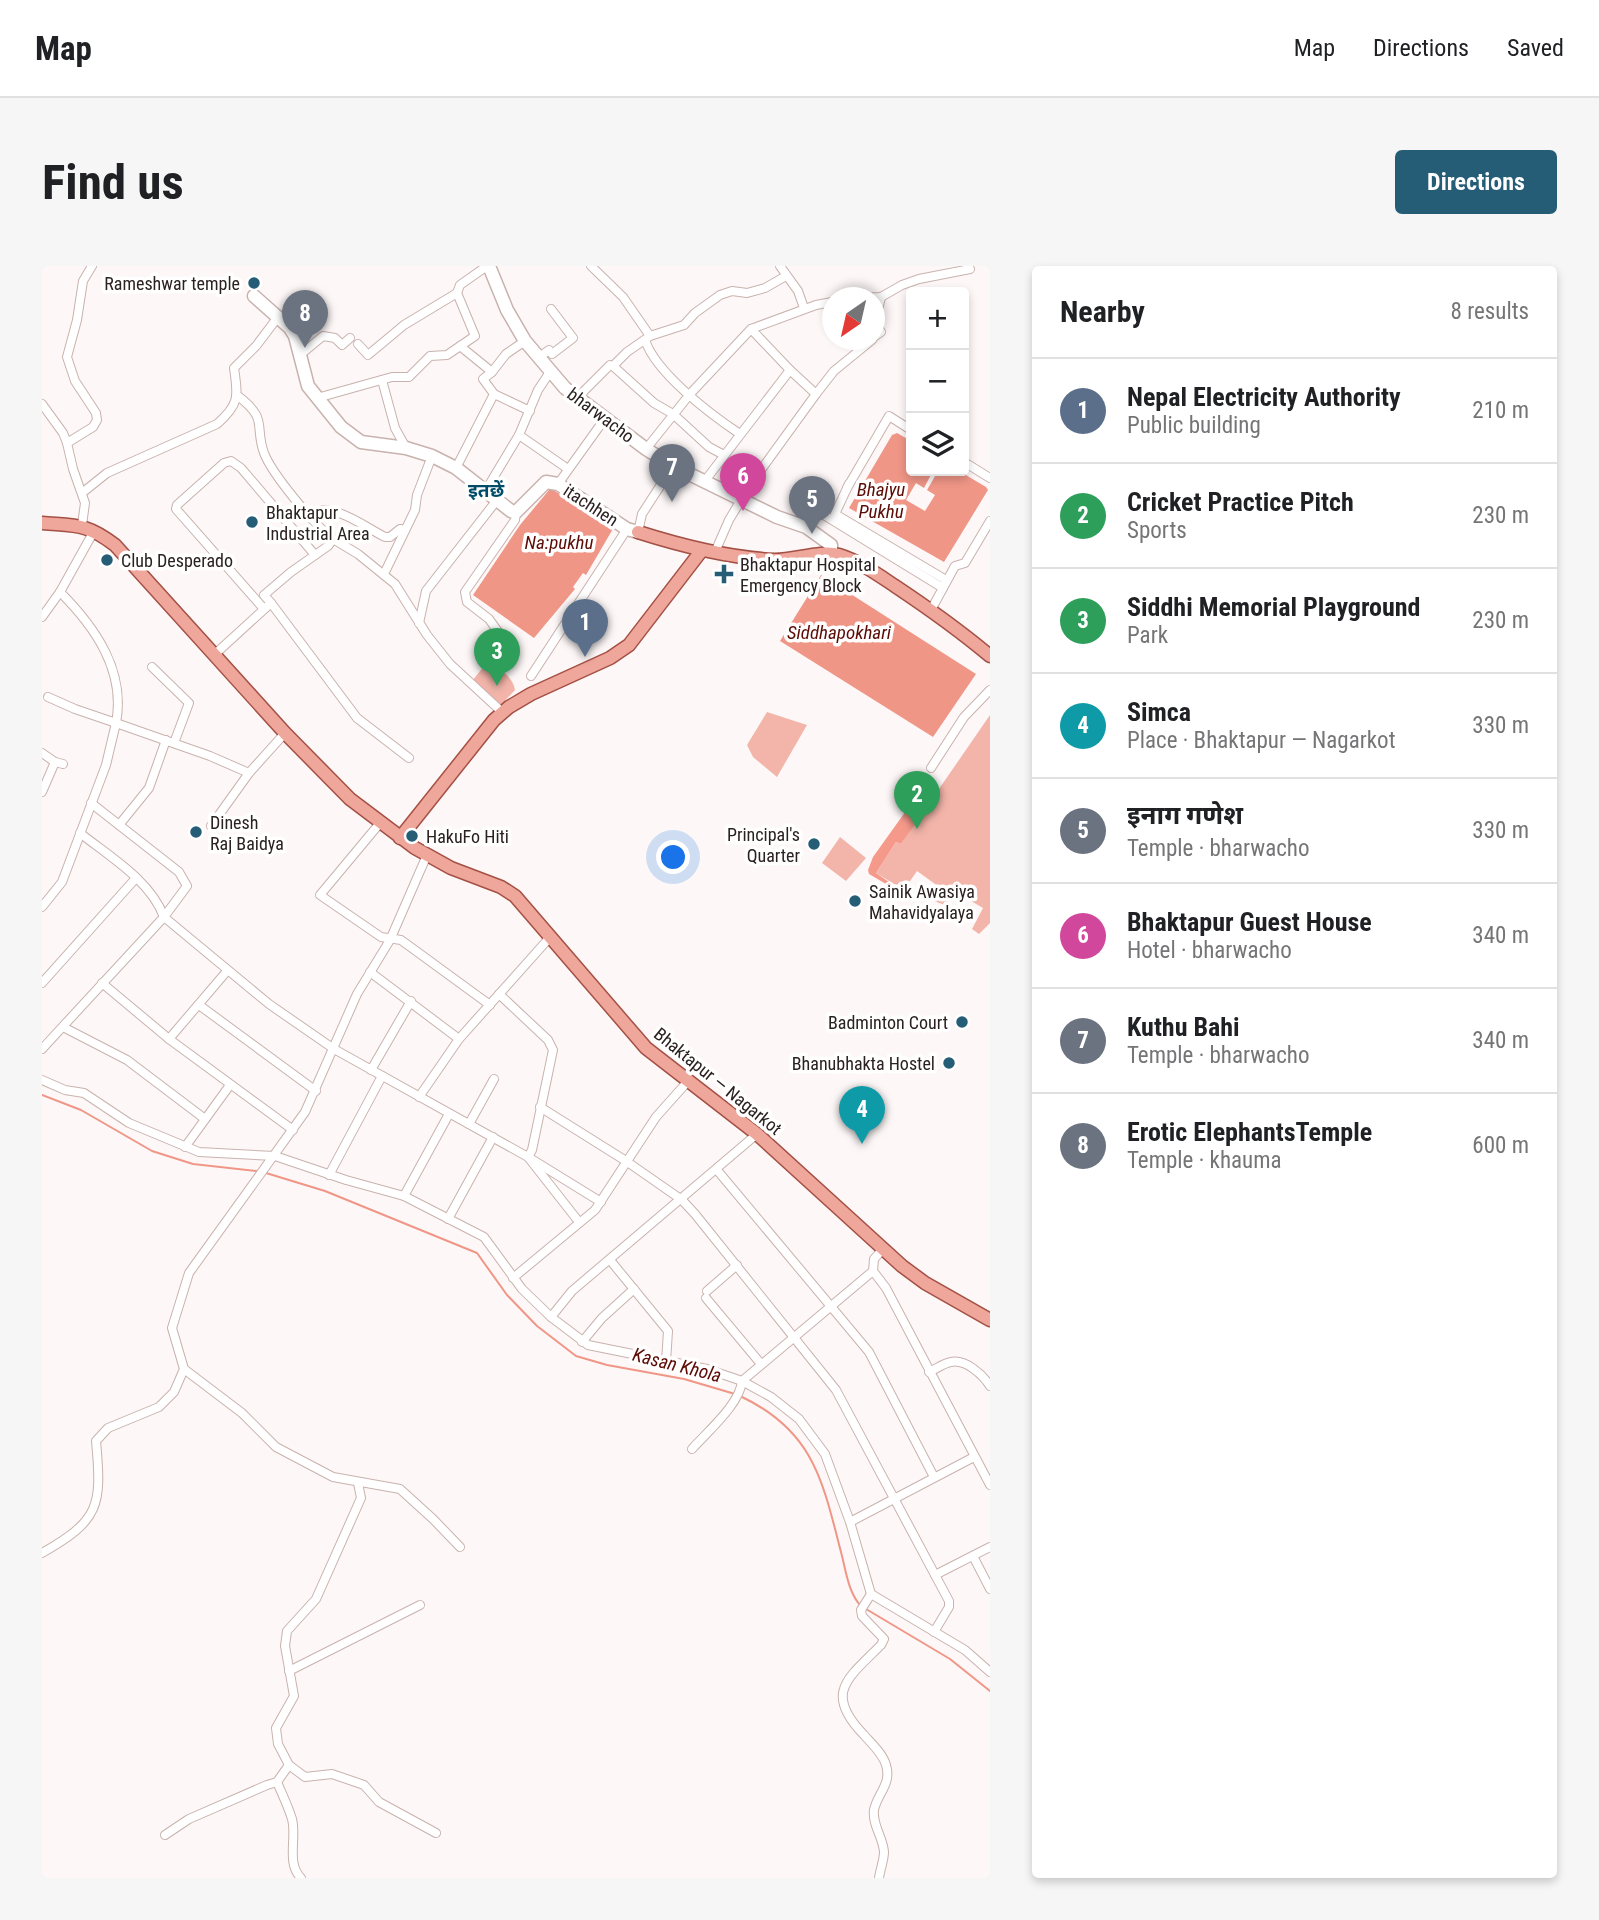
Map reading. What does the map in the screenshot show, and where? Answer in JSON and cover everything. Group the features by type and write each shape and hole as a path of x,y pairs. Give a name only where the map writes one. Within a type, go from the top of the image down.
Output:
{"main road":[{"path":"42,523 88,528"},
{"name":"Bhaktapur — Nagarkot","path":"88,528 101,534 125,554 334,784 380,823 426,855 510,892 646,1048 757,1134 810,1180 882,1250 925,1283 990,1320"},
{"path":"633,530 688,548 708,551 774,560 831,554 856,561 930,610 990,656"},
{"path":"400,838 502,712 531,694 610,658 629,646 708,551"}],"street":[{"path":"67,443 93,427 97,420 96,413 75,382 67,357 77,320 83,281 92,266"},
{"path":"358,344 368,355 404,325 457,293 460,285 488,266"},
{"name":"bharwacho","path":"488,266 507,310 525,341 565,388 673,466 777,517 806,527 831,545 831,554"},
{"path":"591,266 622,297 647,338 657,365 740,434"},
{"path":"779,266 798,291 804,309"},
{"path":"885,295 919,279 970,269"},
{"path":"578,397 610,365 613,366 647,338 684,325 695,313 720,295 732,291 747,293 765,288 786,276"},
{"path":"317,398 382,380 409,377 430,356 447,355 475,336 457,293"},
{"path":"254,296 295,336 305,377 317,398 341,427 361,442 405,448 432,456 456,468 516,512 515,520 465,592 467,602 489,619 504,640"},
{"path":"646,449 690,394 751,329 822,304"},
{"path":"538,358 548,350 552,354 573,338 551,309"},
{"path":"82,493 107,473 217,424 231,412 238,396 234,368 256,346 278,317"},
{"path":"751,329 816,394"},
{"path":"300,355 323,336 335,338 342,345 350,338"},
{"path":"525,341 506,354 483,379 494,394 530,411"},
{"path":"460,346 492,372"},
{"path":"708,551 740,500 816,394 834,371 859,350"},
{"path":"613,366 654,403 673,414 709,447 724,456"},
{"path":"704,482 790,370"},
{"path":"486,490 520,435 538,390 550,372"},
{"path":"382,380 392,418 405,448"},
{"path":"456,468 494,394"},
{"path":"238,396 252,406 257,416 265,454 271,466 310,516 333,539 384,574 399,589 419,623 450,664 502,712"},
{"path":"42,404 67,443 85,503 88,528 60,592 42,617"},
{"path":"906,427 888,416 835,514 945,584"},
{"path":"558,484 606,418"},
{"path":"520,435 568,469"},
{"path":"384,574 415,510 417,495 432,456"},
{"path":"315,555 241,468 232,461 224,463 177,505 176,509 268,606 357,718 409,758"},
{"path":"969,465 990,478"},
{"path":"531,676 633,530 673,466"},
{"name":"itachhen","path":"516,512 546,482 558,484 633,530"},
{"path":"849,484 825,516 945,584"},
{"path":"419,623 426,592 497,499"},
{"path":"310,516 315,511 331,509 384,537 390,537 400,529 405,530"},
{"path":"930,610 955,566 965,563 990,521"},
{"path":"268,606 264,596 291,572 328,546 333,539"},
{"path":"42,907 62,881 106,765 118,710 117,689 109,659 92,628 60,592"},
{"path":"214,655 268,606"},
{"path":"119,825 149,788 189,703 152,667"},
{"path":"930,768 964,717 990,690"},
{"path":"48,697 249,773"},
{"path":"211,826 249,773 285,733"},
{"path":"42,753 59,763 42,792"},
{"path":"42,1049 164,917 187,887 179,872 91,803"},
{"path":"380,823 320,895 381,937 401,940 490,1005"},
{"path":"80,833 136,878 160,906 164,917 269,1004 334,1049 528,1157 601,1202"},
{"path":"426,855 390,940 357,994 316,1091 275,1156 189,1273 172,1328 184,1369 242,1413 276,1447 332,1477 400,1489 460,1547"},
{"path":"42,984 136,878"},
{"path":"419,1097 459,1040 551,936"},
{"path":"169,1039 227,971"},
{"path":"370,972 459,1040"},
{"path":"102,983 169,1039 293,1130"},
{"path":"499,994 548,1040 553,1050 528,1157"},
{"path":"371,1070 411,1001"},
{"path":"199,1005 316,1091"},
{"path":"63,1027 127,1060 205,1119"},
{"path":"328,1175 382,1076"},
{"path":"469,1124 494,1079"},
{"path":"42,1080 65,1090 84,1093 130,1123 185,1147 217,1154 275,1156 328,1175 404,1196 484,1237 513,1278 551,1317 582,1342 603,1349 707,1369 771,1397 807,1427 825,1454 850,1522 871,1594 965,1650 990,1672"},
{"path":"513,1278 595,1210 656,1117 689,1080"},
{"path":"185,1147 230,1085"},
{"path":"540,1107 682,1200 836,1390 950,1604 934,1632"},
{"path":"404,1196 449,1114"},
{"path":"551,1317 572,1291 757,1134"},
{"path":"447,1219 493,1137"},
{"path":"528,1157 579,1222"},
{"path":"717,1170 869,1352 934,1477"},
{"path":"882,1250 874,1259 873,1271 886,1288 990,1485"},
{"path":"610,1260 668,1331 666,1362"},
{"path":"737,1265 706,1294 761,1364"},
{"path":"692,1449 736,1399 742,1385 761,1364 831,1309 873,1271"},
{"path":"582,1342 634,1289"},
{"path":"929,1372 957,1362 973,1368 990,1386"},
{"path":"42,1553 71,1536 91,1515 96,1502 99,1475 96,1441 108,1428 159,1407 174,1392 184,1369"},
{"path":"850,1522 974,1457"},
{"path":"358,1483 361,1498 316,1599 287,1630 285,1646 294,1696 276,1728 278,1744 289,1765 305,1777 332,1774 364,1785 379,1802 436,1833"},
{"path":"935,1574 990,1546"},
{"path":"973,1556 990,1589"},
{"path":"871,1594 862,1616 884,1639 848,1678 842,1702 844,1712 851,1722 876,1749 887,1766 885,1788 874,1809 884,1853 878,1878"},
{"path":"289,1671 420,1605"},
{"path":"277,1783 289,1765"},
{"path":"164,1835 189,1819 267,1784 277,1783"},
{"path":"277,1783 292,1821 295,1842 292,1861 301,1878"}],"shaded area":[{"path":"485,665 500,669 514,685 515,690 500,706 472,681"},
{"path":"767,712 807,725 777,777 753,757 747,745"},
{"path":"990,715 990,923 979,934 972,929 983,908 954,891 945,905 934,901 942,889 917,871 904,890 876,873 896,842 901,844"},
{"path":"923,787 933,793 926,809 901,844 896,842 876,873 899,889 898,891 869,874 868,870 873,857"},
{"path":"840,837 866,858 846,881 822,863"}],"water":[{"name":"Bhajyu Pukhu","path":"897,433 906,438 906,476 930,476 924,488 916,483 906,500 925,511 935,495 927,490 935,476 967,476 988,490 944,562 849,508 892,435"},
{"name":"Na:pukhu","path":"549,490 614,527 586,575 583,573 573,587 575,589 534,638 473,595 520,525"},
{"name":"Siddhapokhari","path":"821,575 976,674 933,737 780,641"}],"waterway":[{"path":"42,1095 81,1110 152,1151 193,1164 257,1171"},
{"name":"Kasan Khola","path":"266,1173 325,1191 477,1253 507,1295 537,1326 576,1356 607,1365 684,1379 735,1394"},
{"name":"Kasan Khola","path":"740,1396 765,1410 785,1426 812,1462 829,1505 848,1582 861,1606"},
{"name":"Kasan Khola","path":"866,1609 950,1659 990,1691"}],"place":[{"name":"Rameshwar temple","path":"254,283"},
{"name":"Erotic ElephantsTemple","path":"305,348"},
{"name":"Kuthu Bahi","path":"672,502"},
{"name":"Bhaktapur Guest House","path":"743,511"},
{"name":"Bhaktapur Industrial Area","path":"252,522"},
{"name":"इनाग गणेश","path":"812,534"},
{"name":"Club Desperado","path":"107,560"},
{"name":"Bhaktapur Hospital Emergency Block","path":"724,574"},
{"name":"Nepal Electricity Authority","path":"585,657"},
{"name":"Siddhi Memorial Playground","path":"497,686"},
{"name":"Cricket Practice Pitch","path":"917,829"},
{"name":"Dinesh Raj Baidya","path":"196,832"},
{"name":"HakuFo Hiti","path":"412,836"},
{"name":"Principal's Quarter","path":"814,844"},
{"name":"Sainik Awasiya Mahavidyalaya","path":"855,901"},
{"name":"Badminton Court","path":"962,1022"},
{"name":"Bhanubhakta Hostel","path":"949,1063"},
{"name":"Simca","path":"862,1144"}],"district":[{"name":"इतछें","path":"486,490"}]}
